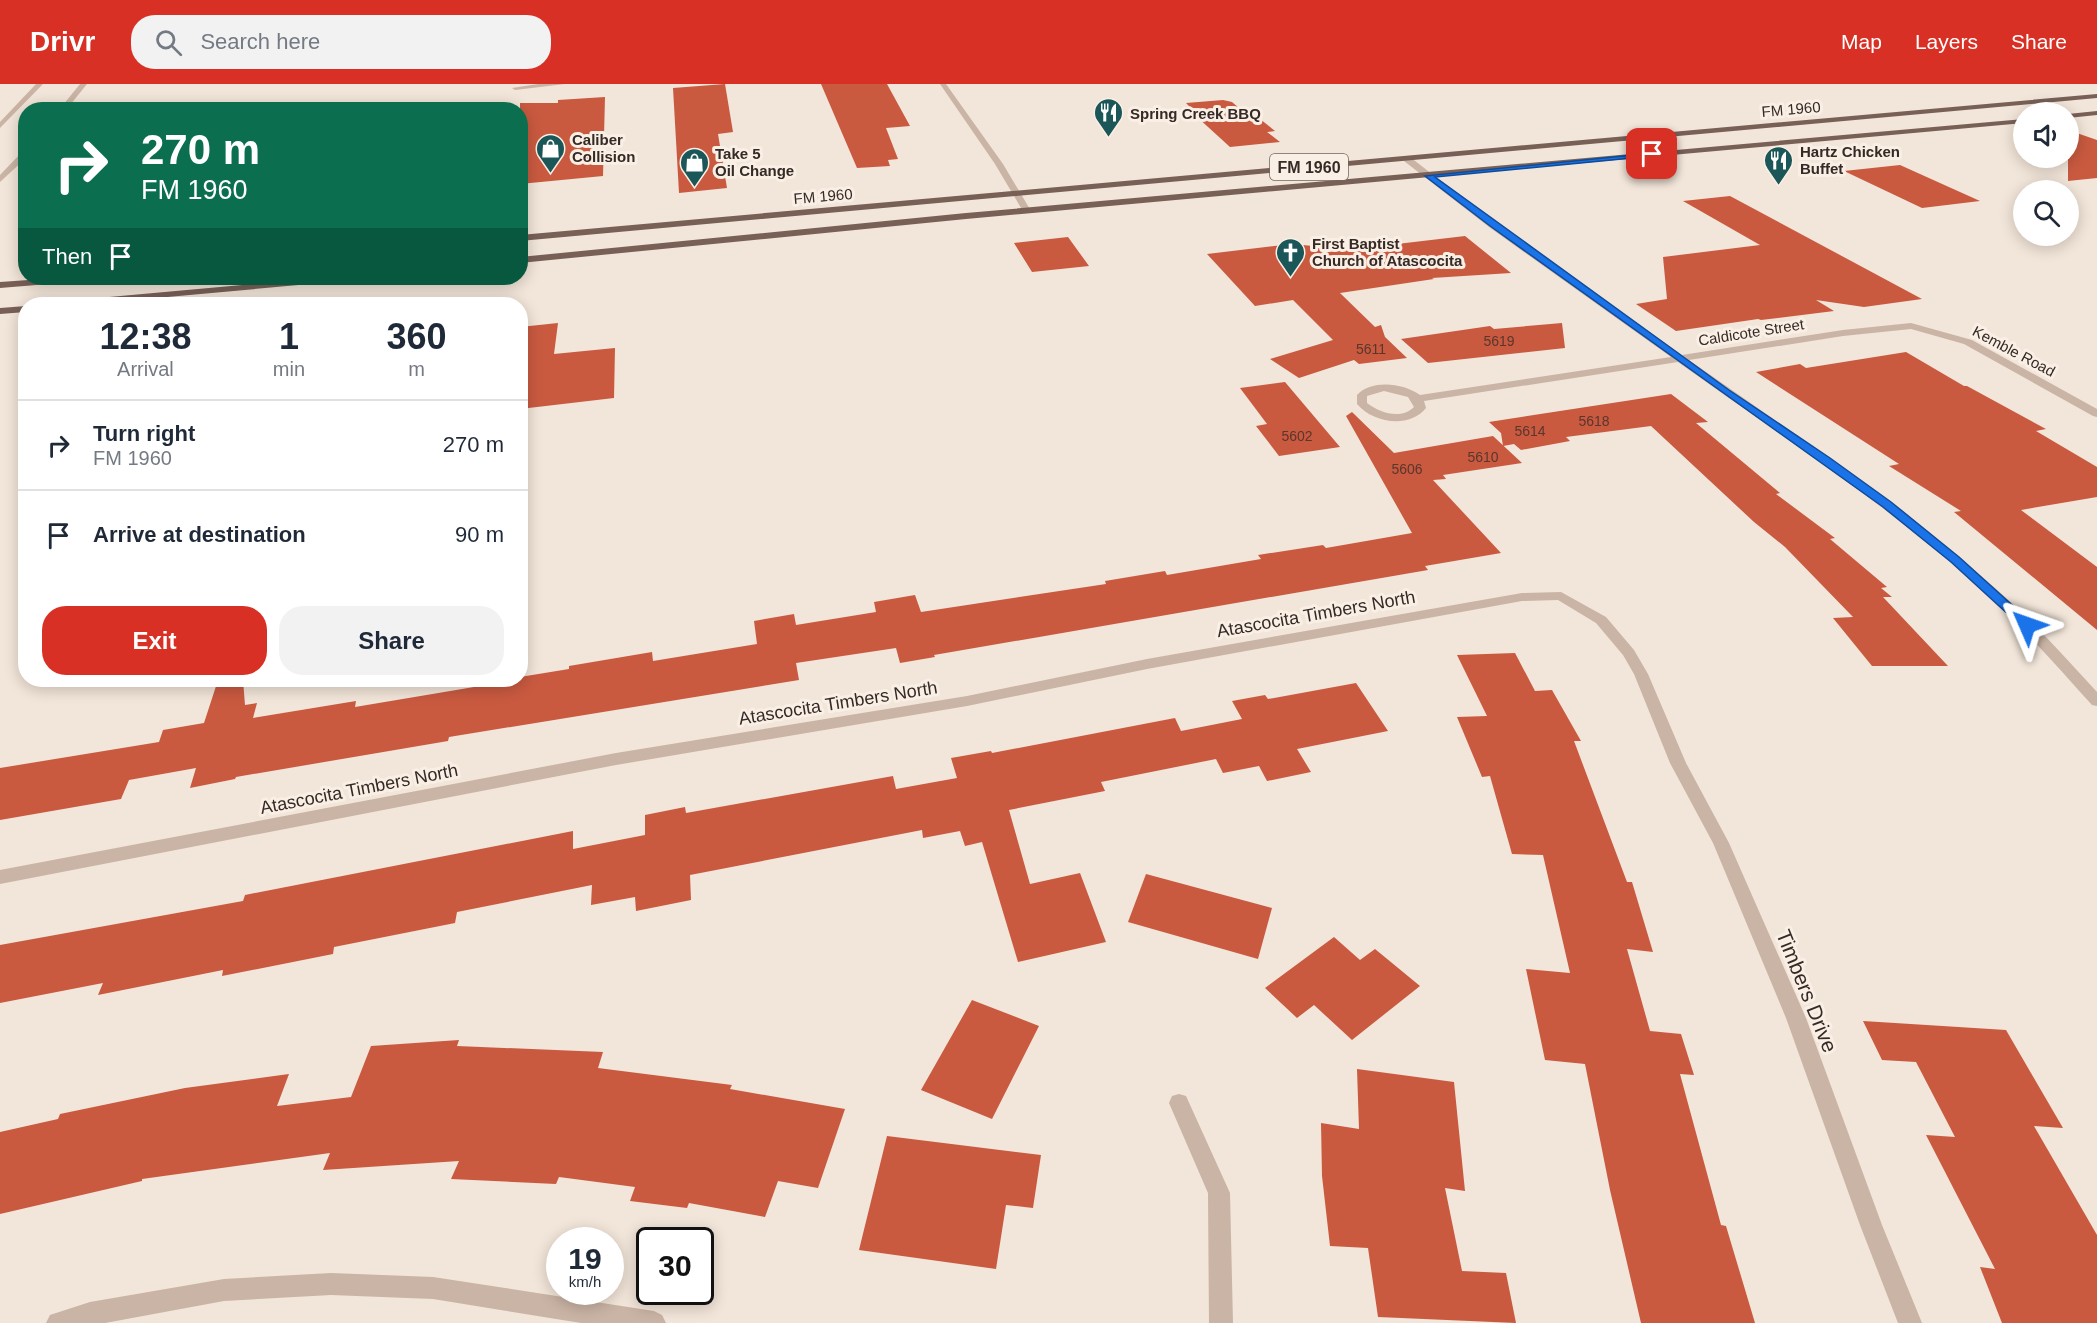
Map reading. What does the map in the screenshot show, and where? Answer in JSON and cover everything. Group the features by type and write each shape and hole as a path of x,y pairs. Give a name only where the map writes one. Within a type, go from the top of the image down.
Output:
{"main road":[{"name":"FM 1960","path":"528,237 2097,96"},
{"path":"2079,115 2097,113"},
{"name":"FM 1960","path":"528,259 1027,211 2013,122"},
{"path":"0,285 18,284"},
{"path":"140,297 268,285"},
{"path":"0,311 18,310"}],"street":[{"path":"23,102 40,84"},
{"path":"69,102 84,84"},
{"path":"515,88 562,84"},
{"path":"943,84 1027,211"},
{"path":"0,126 18,107"},
{"path":"1407,159 1492,225 1827,460 1955,559 2027,625 2097,700"},
{"path":"0,180 18,163"},
{"path":"0,166 16,165"},
{"name":"Caldicote Street","path":"1418,399 1420,408 1417,412 1393,417 1367,409 1360,399 1367,391 1384,388 1404,391 1418,399 1843,333 1911,326"},
{"name":"Kemble Road","path":"1911,326 1968,342 2097,414"},
{"name":"Atascocita Timbers North","path":"0,877 616,759 968,701 1147,664 1522,597 1562,596 1601,620 1629,653 1645,684"},
{"name":"Timbers Drive","path":"1645,684 1678,763 1721,843 1796,1018 1910,1323"},
{"path":"1179,1103 1219,1193 1221,1323"},
{"path":"58,1323 90,1314 224,1290 331,1284 433,1288 610,1320 654,1323"}],"building":[{"path":"725,84 733,132 718,134 727,188 679,193 673,88"},
{"path":"821,84 887,84 910,126 886,128 898,159 888,160 890,166 857,168"},
{"path":"605,97 603,176 528,183 528,103 558,103 558,100"},
{"path":"1223,100 1232,102 1239,108 1245,107 1275,131 1267,132 1280,142 1230,147 1185,106 1189,106 1186,103"},
{"path":"2079,134 2097,140 2097,178 2068,180 2068,168 2079,168"},
{"path":"1900,165 1980,201 1922,208 1844,171"},
{"path":"1730,196 1922,299 1864,307 1816,300 1834,311 1676,331 1636,304 1667,299 1663,257 1760,245 1683,201"},
{"path":"1465,236 1511,273 1432,278 1434,279 1340,293 1375,327 1381,325 1385,337 1407,358 1359,364 1354,360 1299,378 1270,359 1333,340 1293,300 1255,306 1207,254 1292,244 1313,246 1329,252"},
{"path":"1068,237 1089,266 1032,272 1014,243"},
{"path":"558,323 554,354 615,348 614,398 528,408 528,326"},
{"path":"1562,323 1565,348 1428,363 1401,339 1490,326 1494,329"},
{"path":"1906,352 1964,386 2046,429 2036,431 2097,467 2097,497 2021,510 2097,567 2097,630 1954,512 1961,511 1889,466 1899,464 1756,372 1800,364 1806,368"},
{"path":"1285,382 1340,447 1279,456 1256,426 1267,424 1240,388"},
{"path":"1671,394 1708,422 1696,423 1780,493 1776,494 1835,538 1830,539 1887,587 1881,588 1892,597 1883,597 1948,666 1872,666 1833,618 1853,617 1785,547 1754,522 1651,426 1566,437 1570,441 1521,450 1514,444 1503,446 1501,433 1489,422"},
{"path":"1352,412 1394,453 1493,436 1522,463 1443,475 1446,479 1433,480 1501,553 1425,566 1428,570 934,655 935,657 900,663 896,648 796,663 799,680 449,737 448,741 236,777 190,788 196,768 129,780 121,799 0,820 0,768 159,742 163,730 204,723 216,687 244,687 245,705 257,703 253,718 356,701 355,707 474,687 528,687 528,676 569,669 569,666 652,652 653,661 757,644 754,621 794,614 796,625 876,612 874,602 915,595 921,612 1106,584 1105,581 1165,571 1167,575 1261,559 1258,555 1323,545 1326,548 1412,533 1346,416"},
{"path":"1515,653 1535,691 1552,690 1581,741 1574,741 1627,882 1632,882 1653,952 1627,949 1650,1031 1681,1034 1694,1075 1680,1074 1721,1225 1726,1226 1755,1323 1641,1323 1610,1190 1585,1064 1545,1060 1526,969 1570,973 1543,855 1512,854 1490,776 1482,777 1457,717 1487,716 1457,655"},
{"path":"1356,683 1388,731 1297,749 1311,772 1267,781 1259,766 1223,773 1216,759 1101,782 1105,791 1009,810 1030,884 1080,873 1106,942 1018,962 982,842 965,846 960,831 923,838 922,830 690,875 691,900 636,911 635,897 591,905 592,885 457,912 455,923 334,947 333,954 222,976 223,970 98,995 103,983 0,1003 0,945 243,901 245,895 573,831 573,849 645,835 645,815 685,807 686,813 893,776 896,789 957,778 951,758 991,751 992,753 1175,718 1181,731 1242,719 1232,701 1265,695 1268,699"},
{"path":"1146,874 1272,908 1258,959 1128,922"},
{"path":"1334,937 1360,960 1375,949 1420,986 1352,1040 1314,1005 1297,1018 1265,988"},
{"path":"972,1000 1039,1026 992,1119 921,1090"},
{"path":"1863,1021 2006,1030 2063,1128 2034,1126 2097,1235 2097,1323 2002,1323 1980,1267 1995,1269 1926,1135 1955,1137 1916,1062 1882,1060"},
{"path":"459,1040 457,1046 603,1052 598,1068 732,1085 730,1089 845,1109 818,1188 778,1181 765,1217 689,1203 687,1208 630,1201 635,1187 559,1177 556,1184 451,1179 459,1161 323,1170 330,1153 142,1179 142,1181 0,1214 0,1132 58,1119 60,1114 185,1088 289,1074 277,1106 351,1097 371,1046"},
{"path":"1357,1069 1454,1082 1465,1191 1445,1188 1462,1271 1506,1273 1516,1323 1378,1317 1368,1248 1330,1246 1322,1176 1321,1123 1359,1129"},
{"path":"887,1136 1041,1155 1033,1208 1006,1205 996,1269 859,1250"}],"place":[{"name":"Spring Creek BBQ","path":"1109,138"},
{"name":"Caliber Collision","path":"551,174"},
{"name":"Hartz Chicken Buffet","path":"1779,186"},
{"name":"Take 5 Oil Change","path":"694,188"},
{"name":"First Baptist Church of Atascocita","path":"1291,278"}],"route":[{"path":"1652,154 1428,176 1492,225 1726,392 1827,460 1955,559 2027,625"}]}
